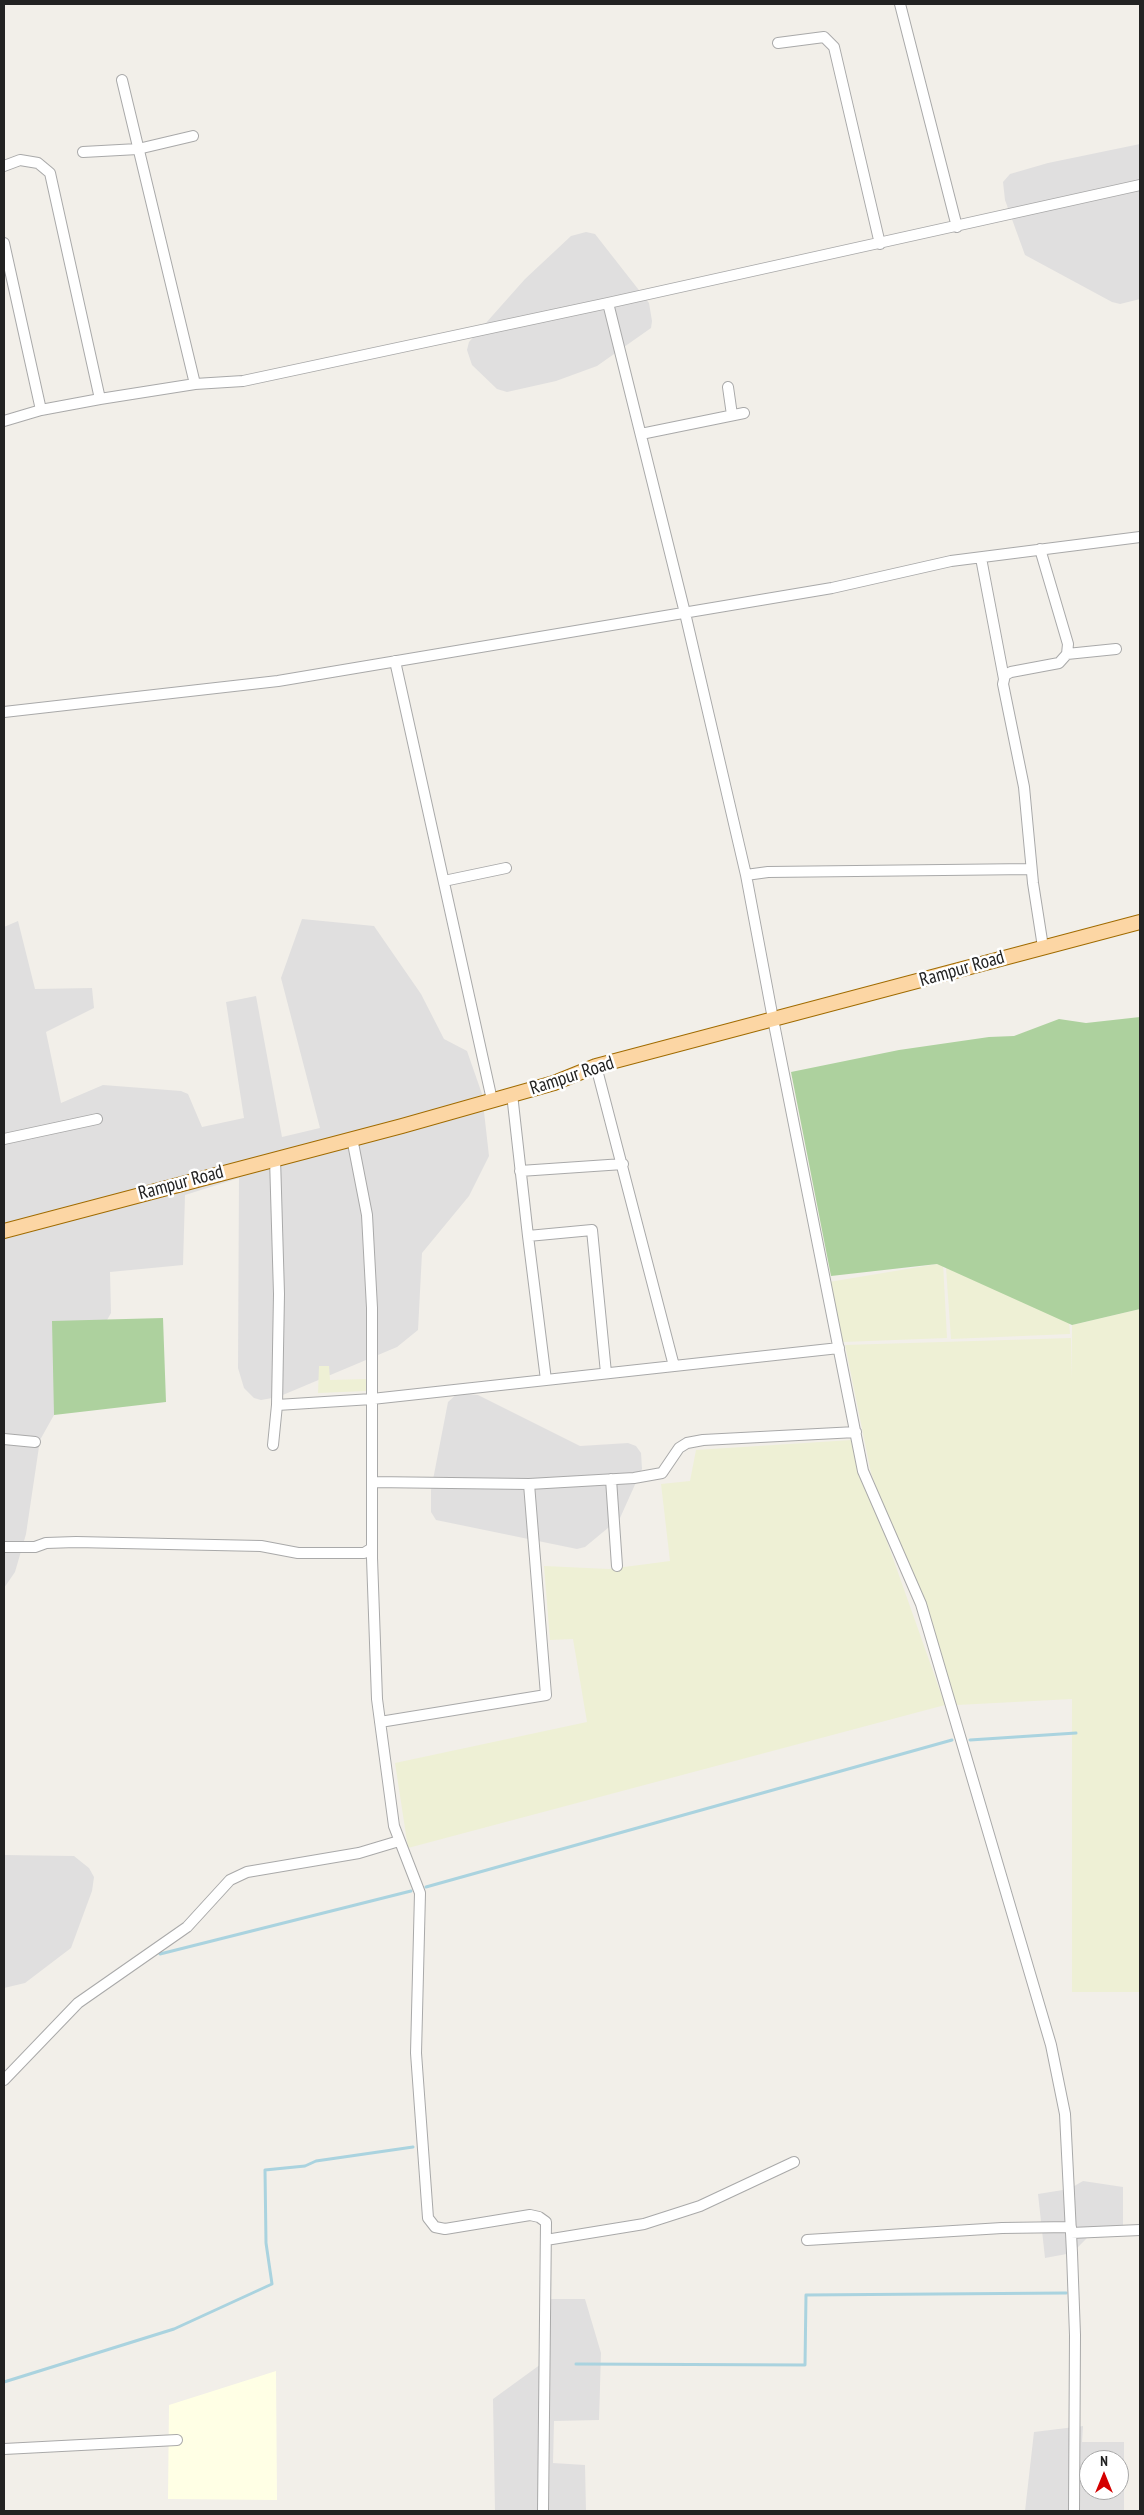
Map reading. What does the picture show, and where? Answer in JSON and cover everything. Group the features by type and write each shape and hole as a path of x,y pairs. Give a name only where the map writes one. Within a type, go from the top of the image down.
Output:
{"main road":[{"name":"Rampur Road","path":"4,1231 554,1083 596,1066 1140,922"}],"street":[{"path":"900,4 957,227"},
{"path":"778,43 824,37 834,47 880,244"},
{"path":"122,80 195,384"},
{"path":"83,152 138,149 193,136"},
{"path":"4,166 20,160 38,163 50,173 100,399"},
{"path":"4,421 41,410 100,399 195,384 242,381 880,244 1140,185"},
{"path":"4,242 41,410"},
{"path":"608,303 685,613 746,875 772,1019 864,1471 922,1604 1051,2045 1065,2114 1071,2230 1075,2335 1074,2511"},
{"path":"728,387 732,415"},
{"path":"641,434 744,412"},
{"path":"4,712 260,684 832,588 951,561 1140,537"},
{"path":"1004,679 1005,675 1011,672 1059,663 1067,654 1068,644 1040,549"},
{"path":"981,558 1004,679 1003,684 1024,788 1031,869 1042,947"},
{"path":"1067,654 1116,649"},
{"path":"395,661 492,1100"},
{"path":"444,881 506,868"},
{"path":"746,875 768,872 1031,869"},
{"path":"596,1066 674,1366"},
{"path":"512,1094 546,1380"},
{"path":"4,1139 97,1119"},
{"path":"352,1138 367,1215 372,1308 372,1548 380,1722 394,1826 420,1893 416,2053 428,2218 436,2227 444,2229 530,2215 539,2217 546,2222 543,2511"},
{"path":"273,1445 277,1405 279,1294 275,1158"},
{"path":"520,1171 623,1164"},
{"path":"528,1236 592,1230 606,1373"},
{"path":"277,1405 372,1399 839,1348"},
{"path":"372,1482 529,1484 611,1480 662,1473 679,1448 687,1443 703,1440 856,1432"},
{"path":"4,1439 35,1442"},
{"path":"611,1480 617,1566"},
{"path":"380,1722 546,1694 529,1484"},
{"path":"4,1547 35,1547 46,1543 76,1542 261,1546 298,1553 364,1553 372,1548"},
{"path":"4,2080 78,2003 187,1927 230,1880 247,1872 359,1853 399,1842"},
{"path":"546,2240 644,2224 700,2206 794,2162"},
{"path":"807,2240 1002,2228 1140,2230"},
{"path":"4,2449 177,2440"}],"shaded area":[{"path":"1140,144 1140,299 1120,304 1112,302 1025,255 1005,200 1003,182 1010,174 1048,163"},
{"path":"586,232 595,234 649,303 652,321 651,328 597,366 556,381 507,392 497,389 472,365 467,350 469,342 525,279 571,236"},
{"path":"302,919 374,926 421,994 444,1039 467,1051 482,1094 489,1156 469,1196 422,1253 418,1330 397,1347 278,1397 261,1400 254,1398 244,1388 238,1368 239,1178 185,1195 183,1265 110,1272 111,1313 40,1440 26,1534 15,1572 4,1588 4,927 18,921 35,989 92,988 94,1008 46,1032 61,1103 103,1085 181,1091 188,1094 202,1127 244,1118 226,1002 256,996 282,1137 320,1128 281,978"},
{"path":"1063,1235 1070,1334 951,1339 945,1254"},
{"path":"943,1263 947,1338 843,1342 829,1282"},
{"path":"1140,1309 1140,1992 1072,1992 1072,1699 957,1705 871,1473 845,1345 1071,1338 1072,1379 1072,1325"},
{"path":"319,1366 329,1366 330,1380 366,1379 366,1391 318,1393"},
{"path":"458,1393 478,1395 580,1446 628,1443 636,1446 641,1453 642,1469 620,1518 585,1547 577,1549 436,1520 431,1512 431,1490 448,1402"},
{"path":"851,1440 945,1705 408,1848 395,1763 587,1722 573,1639 550,1640 544,1566 609,1569 670,1561 661,1484 690,1481 696,1450"},
{"path":"4,1855 74,1856 89,1868 94,1877 92,1891 71,1948 25,1983 4,1988"},
{"path":"1083,2181 1123,2187 1123,2236 1087,2238 1072,2253 1045,2258 1038,2194 1069,2189"},
{"path":"550,2299 585,2299 601,2353 599,2420 554,2421 553,2463 585,2465 586,2511 495,2511 493,2399 548,2359"},
{"path":"276,2371 277,2500 168,2499 169,2405"},
{"path":"1083,2426 1082,2442 1124,2442 1124,2450 1079,2450 1079,2500 1124,2500 1124,2511 1025,2511 1034,2432"}],"green space":[{"path":"1140,1017 1140,1309 1072,1325 937,1264 831,1276 791,1072 899,1050 989,1037 1014,1036 1059,1019 1086,1023"},
{"path":"163,1318 166,1402 54,1415 52,1321"}],"waterway":[{"path":"970,1740 1076,1733"},
{"path":"426,1887 952,1740"},
{"path":"160,1954 411,1891"},
{"path":"4,2382 174,2329 272,2284 266,2243 265,2170 305,2166 316,2161 413,2147"},
{"path":"576,2364 805,2365 806,2295 1066,2293"}]}
